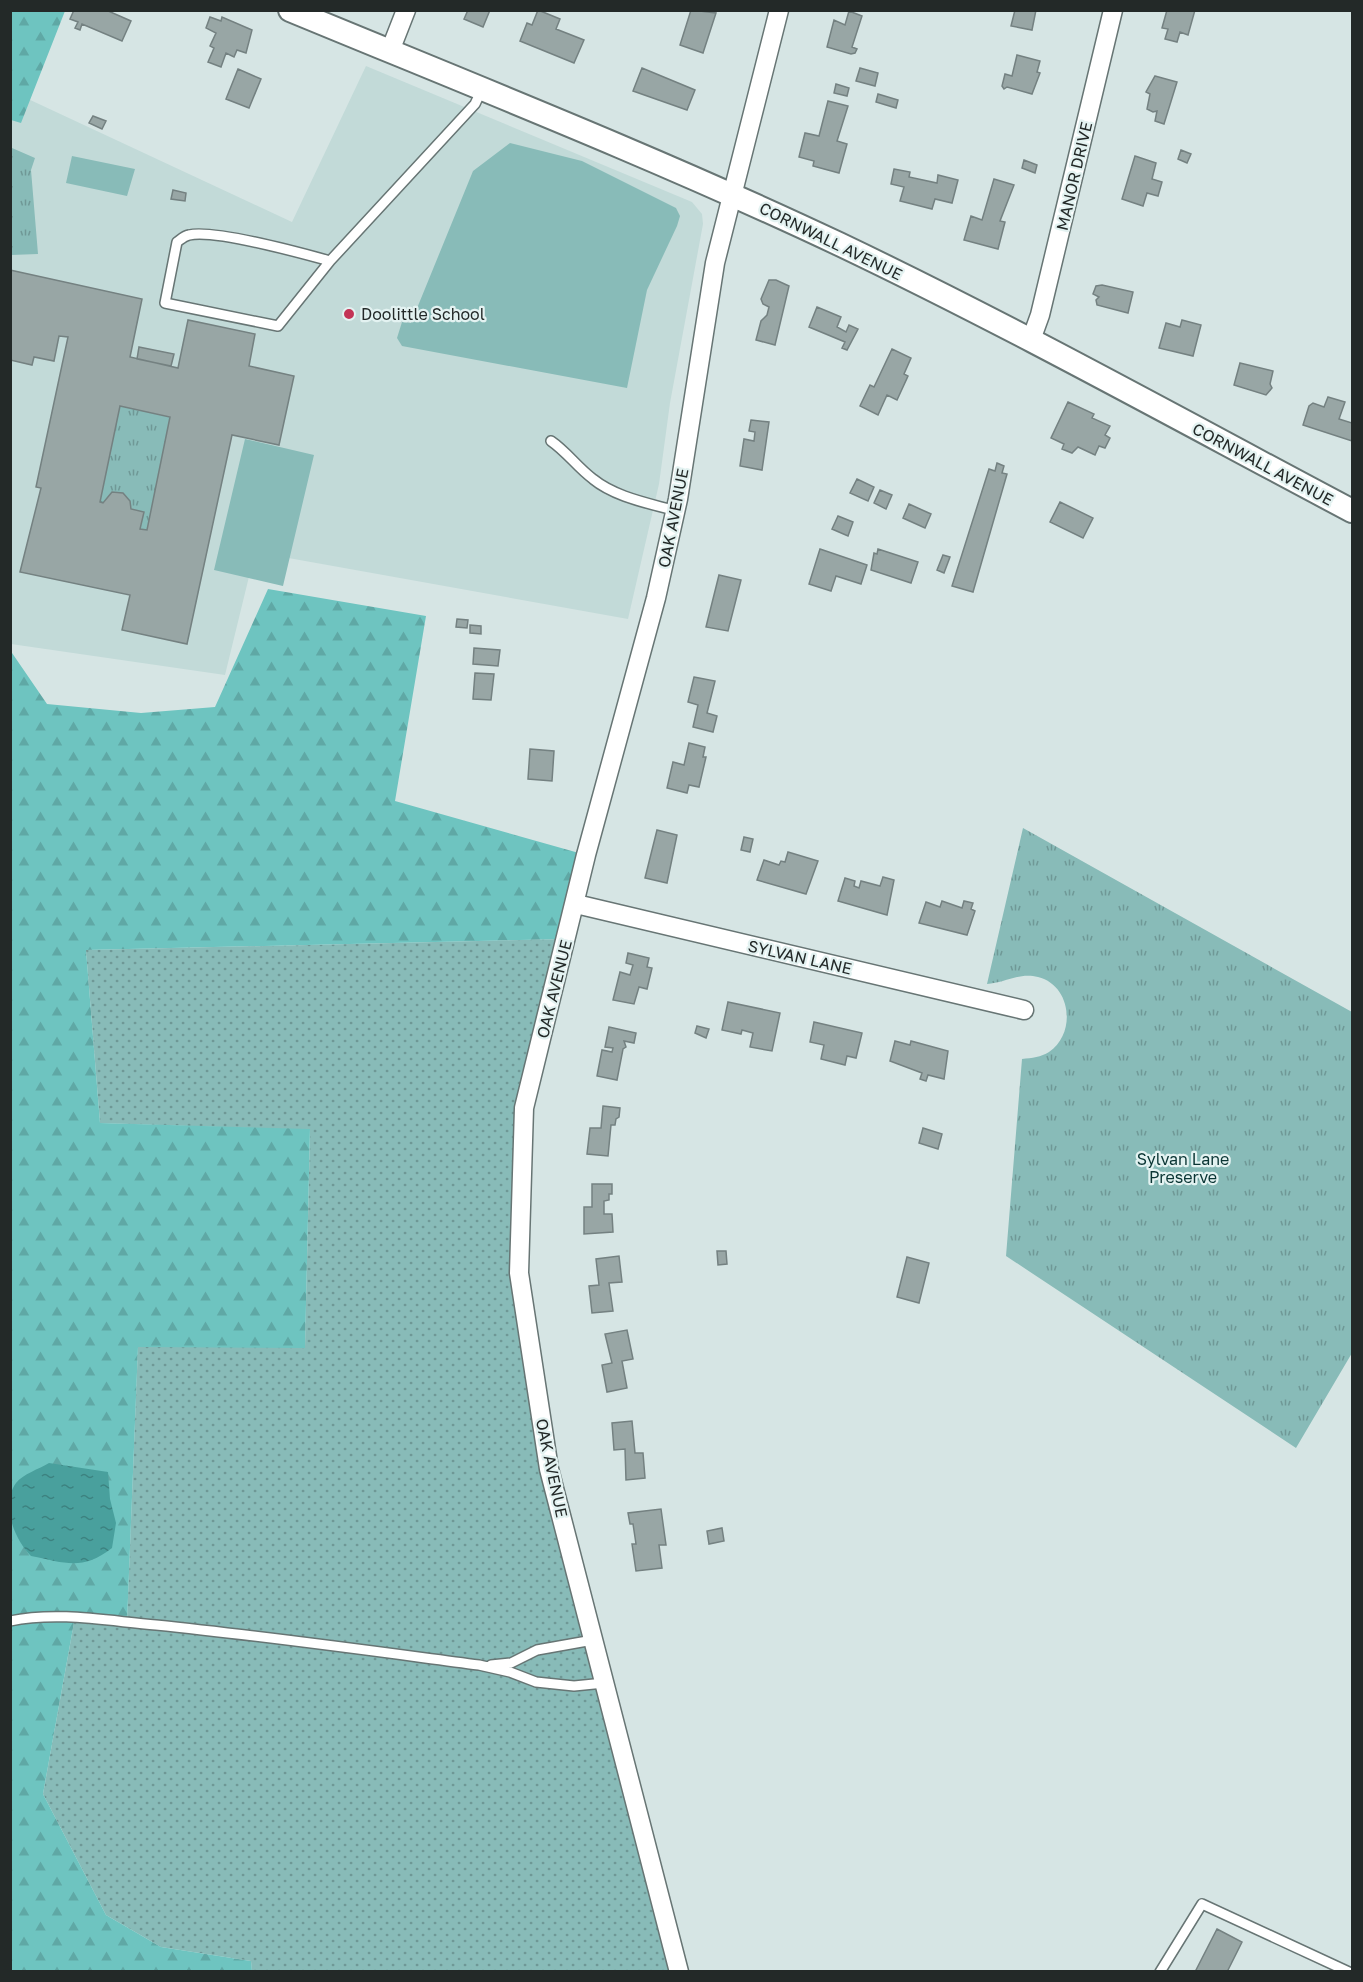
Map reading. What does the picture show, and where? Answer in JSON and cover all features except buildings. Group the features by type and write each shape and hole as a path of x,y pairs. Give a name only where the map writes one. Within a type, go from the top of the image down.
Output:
{"street":[{"name":"CORNWALL AVENUE","path":"290,10 732,194 841,245 1030,340 1353,511"},
{"path":"390,51 406,10"},
{"name":"OAK AVENUE","path":"679,1971 549,1469 519,1273 524,1108 576,904 586,855 656,598 676,511 705,316 732,194 779,10"},
{"name":"MANOR DRIVE","path":"1030,340 1048,282 1113,10"},
{"name":"SYLVAN LANE","path":"576,904 1024,1010"}],"lane":[{"path":"330,261 242,241 203,234 187,235 177,242 165,303 278,326 330,261 475,104 482,89"},
{"path":"551,441 569,453 594,480 620,495 676,511"},
{"path":"10,1621 32,1617 75,1617 258,1635 479,1665 510,1672 536,1682 573,1686 604,1683"},
{"path":"479,1665 511,1663 537,1650 593,1640"},
{"path":"1160,1971 1202,1904 1350,1971"}],"shaded area":[{"name":"Doolittle School","path":"366,66 692,202 702,214 703,224 670,403 659,484 628,619 255,552 225,675 11,644 11,91 292,222"}],"green space":[{"path":"10,11 65,11 21,123 11,120"},
{"path":"510,143 582,161 676,208 680,216 647,290 627,388 402,346 397,338 402,322 411,323 473,171"},
{"path":"12,148 35,158 31,170 38,254 11,255"},
{"path":"72,156 135,169 127,196 66,183"},
{"path":"120,406 170,417 147,530 140,529 144,512 131,509 130,501 123,493 112,492 103,503 100,502"},
{"path":"245,439 314,455 283,586 214,570"},
{"path":"268,589 426,616 395,801 586,855 567,939 86,950 100,1123 310,1129 305,1348 138,1347 127,1623 75,1617 43,1794 106,1915 161,1947 251,1961 252,1971 11,1971 10,650 47,704 141,713 215,707"},
{"name":"Sylvan Lane Preserve","path":"1023,828 1352,1012 1352,1353 1296,1448 1006,1256 1022,1059 1049,1052 1058,1044 1067,1022 1063,999 1058,989 1049,982 1038,977 1025,976 987,984"},
{"path":"567,939 524,1108 519,1273 549,1469 679,1971 252,1972 251,1961 161,1947 106,1915 43,1794 75,1617 127,1622 138,1346 305,1347 310,1130 100,1123 86,950"}],"water":[{"path":"49,1463 108,1472 110,1499 116,1523 112,1548 92,1560 64,1563 31,1556 15,1532 9,1512 11,1492 23,1477"}],"place":[{"name":"Doolittle School","path":"349,314"}]}
